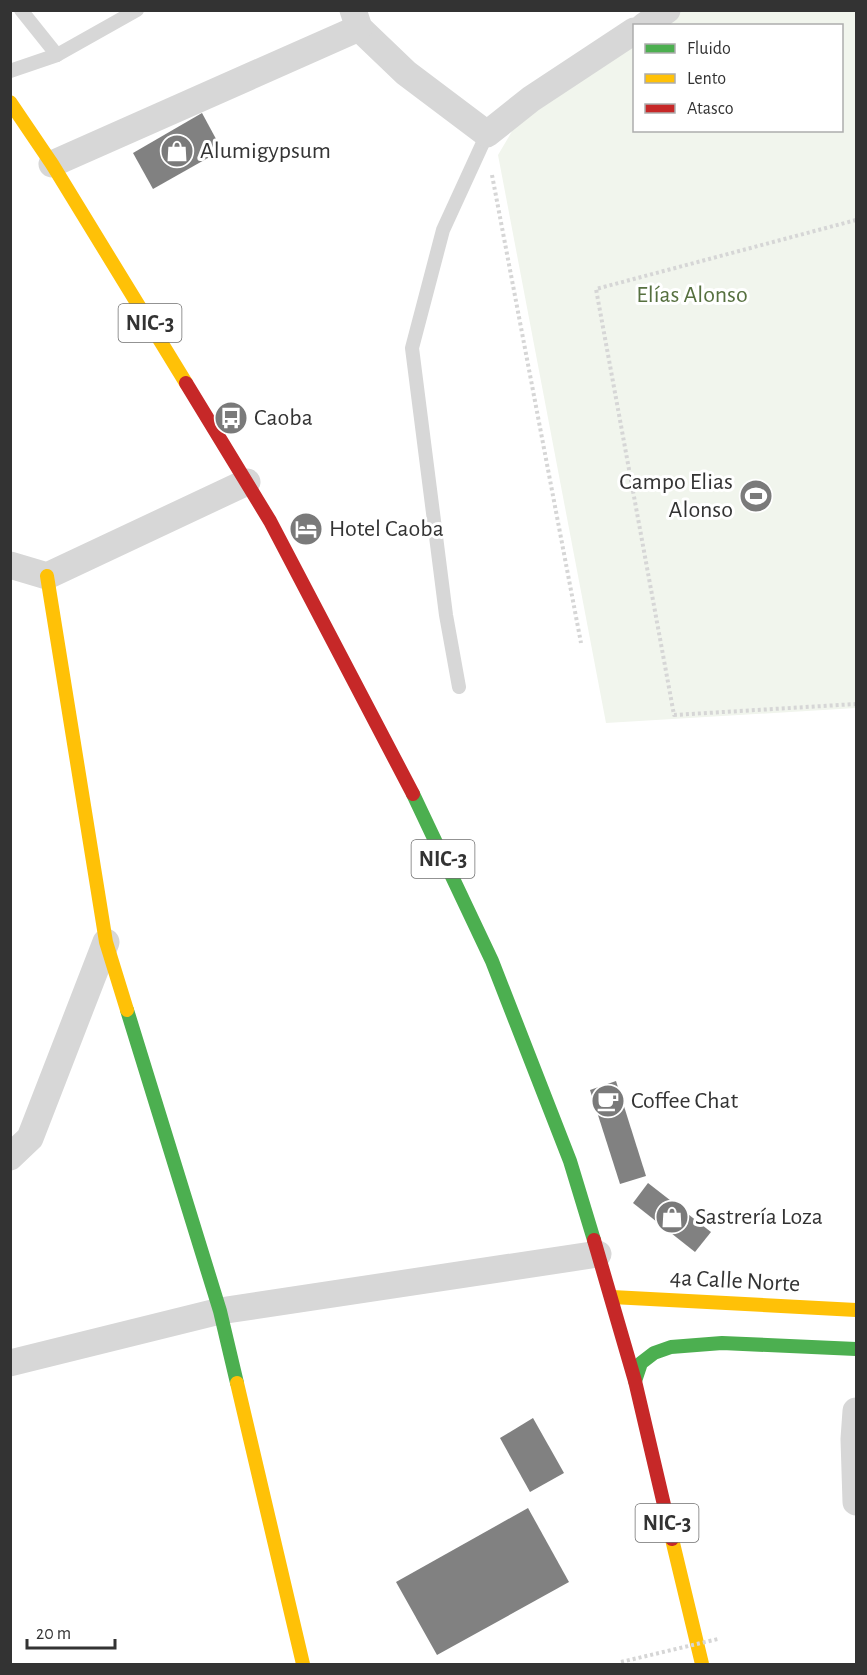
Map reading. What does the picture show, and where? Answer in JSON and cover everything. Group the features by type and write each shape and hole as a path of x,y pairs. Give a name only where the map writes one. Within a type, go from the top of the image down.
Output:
{"main road":[{"name":"NIC-3","path":"10,102 52,164 270,521 415,798 492,962 570,1161 612,1297 635,1381 702,1665"},
{"path":"47,576 106,942 220,1311 303,1665"},
{"name":"4a Calle Norte","path":"612,1297 856,1313"},
{"path":"635,1381 641,1363 654,1353 671,1347 722,1343 856,1349"}],"street":[{"path":"647,24 667,10"},
{"path":"52,164 356,19 406,73 487,134 531,99 633,32"},
{"path":"10,565 47,576 247,482"},
{"path":"10,1157 30,1138 106,942"},
{"path":"10,1364 220,1311 598,1254"},
{"path":"856,1411 854,1439 856,1502"}],"lane":[{"path":"21,10 57,54"},
{"path":"10,71 57,54 137,10"},
{"path":"459,687 446,615 412,348 443,230 487,134"}],"path":[{"path":"487,134 492,176 580,643"},
{"path":"856,220 596,288 674,716 856,704"},
{"path":"621,1662 718,1640"}],"green space":[{"name":"Elías Alonso","path":"667,11 856,11 856,708 606,723 498,155 531,99 633,32 633,132 843,132 843,24 646,24"}],"building":[{"name":"Alumigypsum","path":"202,113 222,150 153,189 133,153"},
{"path":"616,1081 646,1176 620,1184 590,1090"},
{"name":"Sastrería Loza","path":"648,1183 711,1232 695,1252 633,1203"},
{"path":"533,1418 564,1473 530,1492 500,1438"},
{"path":"528,1508 569,1582 437,1655 396,1582"}],"traffic: fast":[{"path":"413,794 492,961 570,1161 594,1240"},
{"path":"127,1010 220,1311 237,1383"},
{"path":"635,1381 641,1363 654,1353 671,1347 722,1343 856,1349"}],"traffic: slow":[{"path":"10,102 52,164 186,383"},
{"path":"47,576 106,942 127,1010"},
{"path":"612,1297 856,1310"},
{"path":"237,1383 303,1664"},
{"path":"672,1539 702,1664"}],"traffic: jam":[{"path":"186,383 270,521 413,794"},
{"path":"594,1240 635,1381 672,1539"}],"place":[{"name":"Alumigypsum","path":"177,151"},
{"name":"Caoba","path":"231,418"},
{"name":"Campo Elias Alonso","path":"756,496"},
{"name":"Hotel Caoba","path":"306,529"},
{"name":"Coffee Chat","path":"608,1101"},
{"name":"Sastrería Loza","path":"672,1217"}]}
